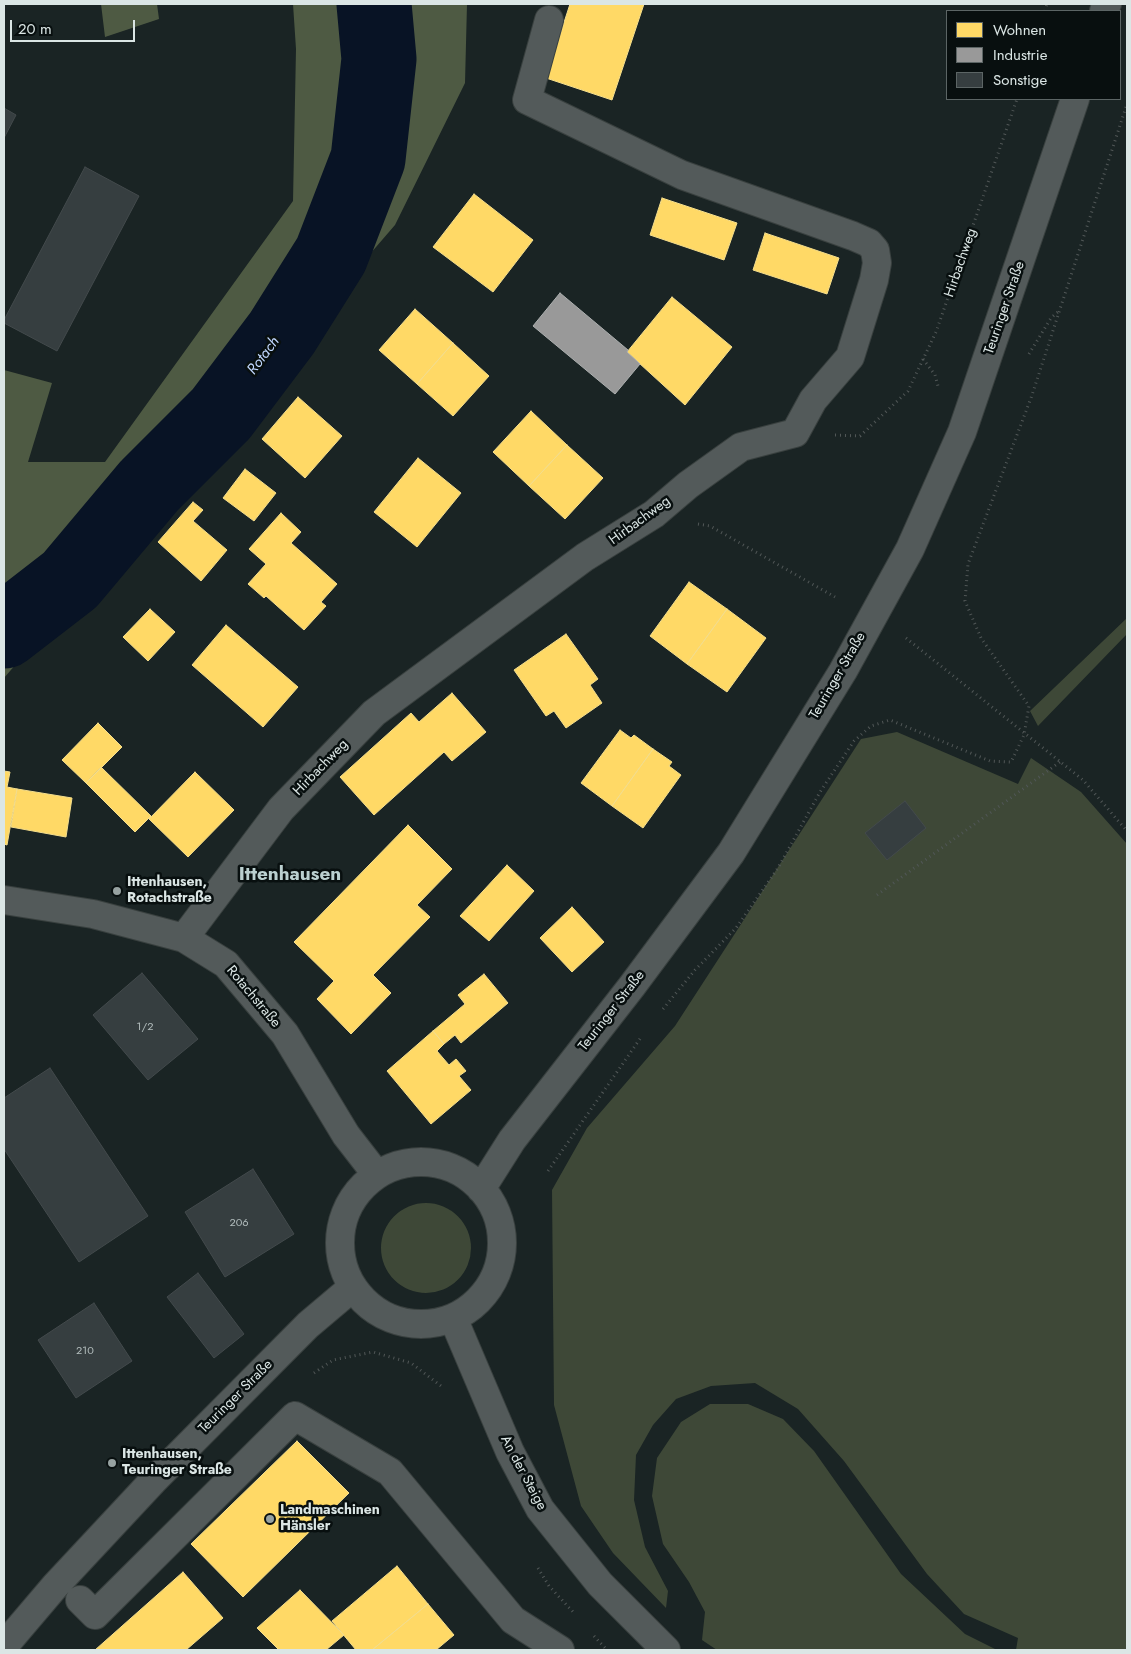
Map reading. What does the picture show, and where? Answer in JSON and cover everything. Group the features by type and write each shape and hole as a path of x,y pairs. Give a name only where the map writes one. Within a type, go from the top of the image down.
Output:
{"street":[{"path":"549,20 526,100 682,175 853,236 869,243 875,250 877,263 874,280 850,357 808,407 795,433"},
{"name":"Teuringer Straße","path":"481,1188 512,1140 632,986 731,853 843,671 900,566 962,432 1075,100"},
{"name":"Hirbachweg","path":"184,938 281,809 374,713 585,557 654,514 688,485 741,447 795,433"},
{"name":"Rotachstraße","path":"4,900 93,914 184,938 226,964 284,1034 346,1134 377,1175"},
{"path":"420,1162 443,1164 464,1174 481,1188 496,1210 502,1235 501,1261 491,1285 475,1304 453,1318 431,1324 408,1324 387,1316 368,1305 353,1287 343,1264 340,1238 345,1214 358,1192 377,1175 397,1165 420,1162"},
{"name":"Teuringer Straße","path":"4,1646 55,1586 153,1481 308,1325 353,1287"},
{"name":"An der Steige","path":"453,1318 510,1452 540,1509 600,1584 666,1650"},
{"path":"80,1600 95,1615 294,1416 390,1472 513,1620 560,1650"}],"path":[{"name":"Hirbachweg","path":"795,433 860,436 908,390 936,332 1017,100"},
{"path":"659,1014 695,970 736,928 778,868 820,792 849,748 871,726 890,720 990,761 1011,762 1024,735 1029,706 981,638 965,601 968,564 1031,398 1127,104"},
{"path":"654,514 710,526 835,597"},
{"path":"906,638 1024,735 1083,780 1127,831"},
{"path":"877,895 1060,762"},
{"path":"548,1171 646,1029"},
{"path":"310,1376 333,1360 373,1352 411,1363 442,1387"},
{"path":"534,1562 549,1586 581,1622"},
{"path":"588,1629 607,1650"}],"green space":[{"path":"101,4 157,4 159,19 105,37"},
{"path":"293,4 467,4 465,83 395,225 4,678 4,370 52,383 28,462 105,462 293,201 296,49"},
{"path":"1127,618 1127,634 1038,726 1030,711"},
{"path":"897,732 1018,784 1031,758 1081,792 1127,844 1127,1650 1016,1650 1018,1638 964,1614 927,1574 844,1461 798,1409 755,1383 711,1386 676,1399 653,1425 636,1455 634,1500 645,1547 668,1591 666,1608 613,1553 581,1506 554,1405 552,1190 587,1128 675,1026 861,739"},
{"path":"426,1203 443,1207 458,1216 467,1231 471,1248 467,1265 458,1280 443,1289 426,1293 409,1289 394,1280 385,1265 381,1248 385,1231 394,1216 409,1207"},
{"path":"710,1404 748,1404 783,1419 814,1451 901,1574 965,1634 997,1650 717,1650 702,1640 705,1612 689,1582 663,1544 652,1496 657,1458 681,1422"}],"building: Wohnen":[{"path":"570,4 644,4 612,100 546,78"},
{"path":"474,194 533,240 493,292 433,247"},
{"path":"662,198 737,223 724,260 650,235"},
{"path":"765,233 839,258 827,294 753,270"},
{"path":"672,297 732,347 685,405 627,352"},
{"path":"415,309 453,343 417,384 379,350"},
{"path":"453,343 489,376 453,416 417,384"},
{"path":"298,397 342,436 305,478 262,439"},
{"path":"531,411 567,445 529,486 493,452"},
{"path":"567,445 603,478 565,519 529,486"},
{"path":"418,458 461,493 417,547 374,512"},
{"path":"245,469 276,493 254,521 223,498"},
{"path":"193,502 203,510 193,521 227,550 201,581 158,542"},
{"path":"281,513 301,532 291,543 337,584 321,602 326,606 304,630 266,596 264,598 248,584 266,564 249,549"},
{"path":"689,582 727,609 687,664 650,636"},
{"path":"150,609 175,632 148,661 123,637"},
{"path":"727,609 766,638 727,692 687,664"},
{"path":"226,625 298,687 263,727 192,665"},
{"path":"566,634 598,679 590,685 602,703 566,728 554,711 546,716 514,670"},
{"path":"452,693 486,732 452,761 444,752 374,815 340,777 411,713 419,722"},
{"path":"98,723 122,747 86,783 62,760"},
{"path":"620,730 631,738 634,735 653,749 612,806 581,783"},
{"path":"653,749 672,762 669,766 681,775 643,828 612,806"},
{"path":"101,767 151,816 135,832 86,783"},
{"path":"4,771 10,772 7,787 17,789 7,845 4,844"},
{"path":"195,772 234,810 188,857 149,819"},
{"path":"17,789 72,798 66,837 11,827"},
{"path":"408,825 452,869 417,905 430,917 373,975 391,993 351,1034 317,999 334,981 294,942"},
{"path":"507,865 534,891 489,941 460,916"},
{"path":"572,907 604,942 572,972 540,938"},
{"path":"484,974 508,1003 461,1043 455,1035 444,1044 433,1031 465,1004 458,995"},
{"path":"433,1031 444,1044 437,1051 449,1065 456,1059 466,1071 459,1076 471,1090 431,1124 387,1071"},
{"name":"Landmaschinen Hänsler","path":"297,1441 349,1493 243,1597 191,1544"},
{"path":"397,1566 428,1604 372,1650 356,1650 332,1621"},
{"path":"183,1572 223,1618 186,1650 95,1650"},
{"path":"300,1590 344,1635 326,1650 279,1650 257,1628"},
{"path":"428,1604 454,1635 436,1650 372,1650"}],"building: Industrie":[{"path":"560,293 628,350 627,352 640,364 615,394 533,326"}],"building: Sonstige":[{"path":"4,108 16,115 4,138"},
{"path":"85,167 139,196 57,351 4,323 4,320"},
{"path":"905,801 926,828 887,860 865,833"},
{"path":"142,973 198,1039 148,1080 93,1015"},
{"path":"50,1068 148,1216 79,1262 4,1149 4,1098"},
{"path":"253,1169 294,1234 225,1277 185,1212"},
{"path":"198,1273 244,1334 214,1358 167,1297"},
{"path":"94,1303 132,1361 76,1398 38,1340"}],"waterway":[{"name":"Rotach","path":"4,631 70,580 149,486 221,414 282,333 331,255 368,159 379,59 374,4"}],"place":[{"name":"Ittenhausen, Rotachstraße","path":"117,891"},
{"name":"Ittenhausen, Teuringer Straße","path":"112,1463"},
{"name":"Landmaschinen Hänsler","path":"270,1519"}],"district":[{"name":"Ittenhausen","path":"290,875"}]}
